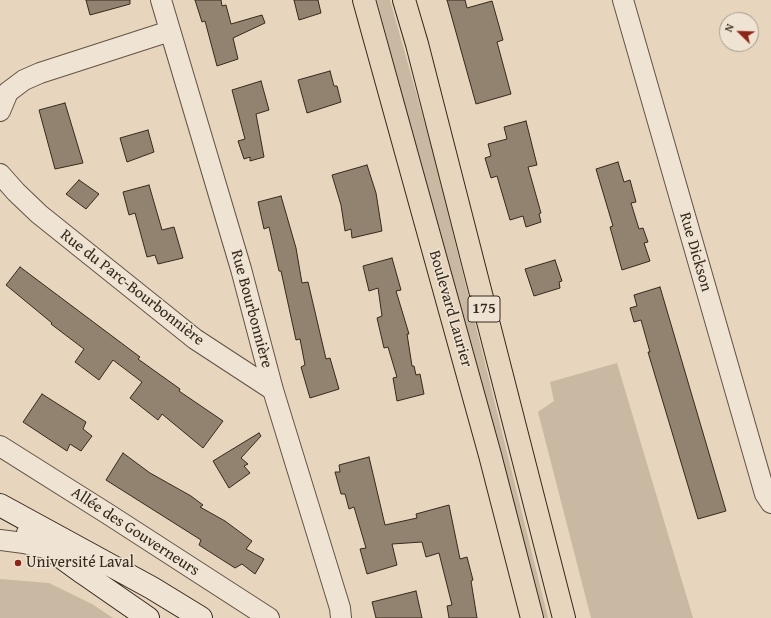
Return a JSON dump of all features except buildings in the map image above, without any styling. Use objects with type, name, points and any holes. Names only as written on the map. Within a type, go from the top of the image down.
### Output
[{"type":"main road","name":"Boulevard Laurier","points":[[364,0],[490,455],[532,618]]},
{"type":"main road","name":"Boulevard Laurier","points":[[404,0],[417,44],[564,618]]},
{"type":"main road","points":[[0,505],[152,588],[201,618]]},
{"type":"main road","points":[[0,511],[50,549],[148,618]]},
{"type":"street","name":"Rue Bourbonnière","points":[[161,0],[241,269],[273,390],[340,608],[340,618]]},
{"type":"street","name":"Rue Dickson","points":[[623,0],[765,494],[771,503]]},
{"type":"street","points":[[0,111],[8,92],[24,80],[40,73],[170,31]]},
{"type":"street","name":"Rue du Parc-Bourbonnière","points":[[0,174],[39,214],[195,339],[273,390]]},
{"type":"street","name":"Allée des Gouverneurs","points":[[0,446],[269,618]]},
{"type":"street","points":[[0,540],[24,543],[50,549]]},
{"type":"shaded area","points":[[377,0],[390,0],[432,149],[548,618],[544,618],[528,555],[487,421]]},
{"type":"shaded area","points":[[617,363],[693,618],[591,618],[538,412],[554,401],[550,382]]},
{"type":"shaded area","name":"Université Laval","points":[[0,579],[49,583],[92,604],[113,618],[0,618]]},
{"type":"place","name":"Université Laval","points":[[18,563]]}]
